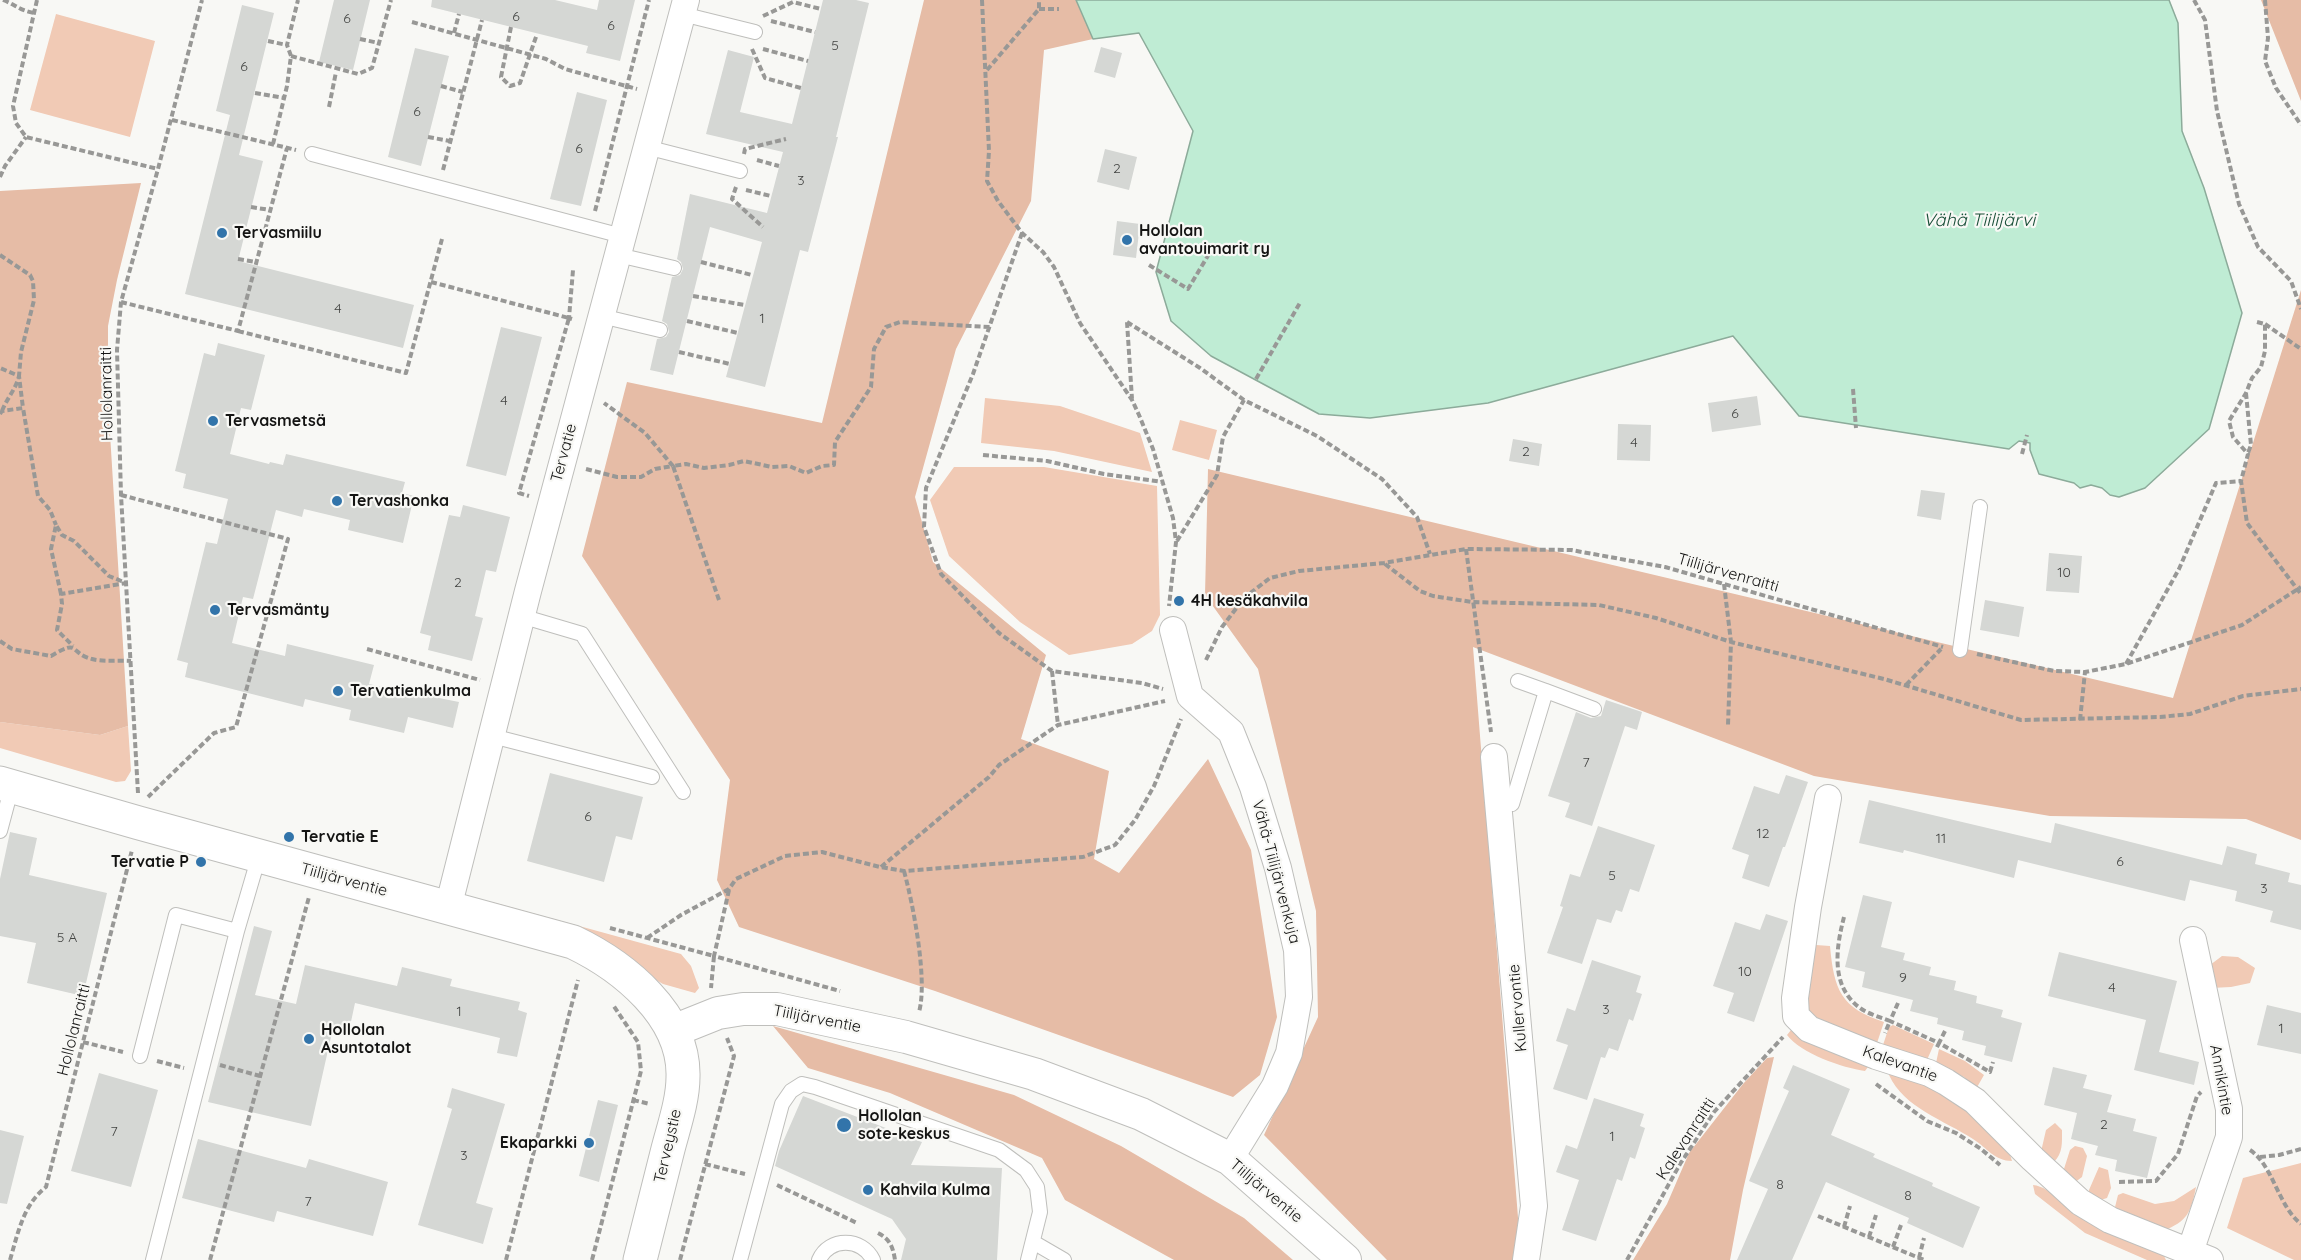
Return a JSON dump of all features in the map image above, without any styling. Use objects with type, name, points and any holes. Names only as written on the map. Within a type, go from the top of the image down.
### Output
[{"type":"main road","name":"Tiilijärventie","points":[[6,785],[141,806],[259,856],[573,942],[596,953],[640,985],[673,1030]]},
{"type":"main road","name":"Terveystie","points":[[640,1260],[673,1132],[683,1077],[681,1055],[673,1030]]},
{"type":"street","name":"Tervatie","points":[[448,908],[521,616],[582,387],[590,318],[620,246],[684,7]]},
{"type":"street","points":[[1173,630],[1190,696]]},
{"type":"street","name":"Vähä-Tiilijärvenkuja","points":[[1190,696],[1230,732],[1235,743],[1253,787],[1278,868],[1297,950],[1299,997],[1289,1053],[1275,1086],[1230,1159]]},
{"type":"street","name":"Kullervontie","points":[[1494,757],[1534,1206],[1526,1260]]},
{"type":"street","name":"Kalevantie","points":[[1828,798],[1808,907],[1795,998],[1796,1016],[1809,1029],[1876,1056],[1929,1073],[1975,1101],[2080,1202],[2110,1220],[2200,1256]]},
{"type":"street","name":"Annikintie","points":[[2193,940],[2229,1109],[2229,1137],[2200,1256]]},
{"type":"street","name":"Tiilijärventie","points":[[673,1030],[718,1013],[742,1009],[777,1009],[906,1037],[1034,1074],[1141,1114],[1230,1159],[1345,1260]]},
{"type":"lane","points":[[684,7],[755,32]]},
{"type":"lane","points":[[646,147],[740,171]]},
{"type":"lane","points":[[312,154],[591,228],[620,246],[674,268]]},
{"type":"lane","points":[[590,318],[660,330]]},
{"type":"lane","points":[[1960,650],[1980,507]]},
{"type":"lane","points":[[521,616],[582,634],[683,792]]},
{"type":"lane","points":[[1518,681],[1594,709]]},
{"type":"lane","points":[[1512,804],[1546,691]]},
{"type":"lane","points":[[492,736],[652,777]]},
{"type":"lane","points":[[0,831],[6,785]]},
{"type":"lane","points":[[153,1260],[237,931],[259,856]]},
{"type":"lane","points":[[140,1056],[177,915],[237,931]]},
{"type":"lane","points":[[740,1260],[782,1104],[791,1091],[802,1084],[999,1150],[1026,1170],[1037,1187],[1040,1212],[1028,1260]]},
{"type":"lane","points":[[819,1260],[828,1248],[846,1242],[865,1249],[873,1260]]},
{"type":"lane","points":[[1033,1242],[1064,1260]]},
{"type":"path","points":[[3,0],[17,9],[34,13]]},
{"type":"path","points":[[37,0],[13,106],[16,123],[26,138],[158,169]]},
{"type":"path","name":"Hollolanraitti","points":[[10,1260],[22,1218],[34,1196],[45,1187],[141,806],[121,495],[117,350],[121,302],[172,120],[202,0]]},
{"type":"path","points":[[273,144],[284,99],[291,56],[287,45],[298,0]]},
{"type":"path","points":[[291,56],[358,74],[372,68],[391,0]]},
{"type":"path","points":[[591,228],[649,0]]},
{"type":"path","points":[[982,0],[987,70],[989,151],[987,181],[998,201],[1022,233],[1043,252],[1054,267],[1080,323],[1132,400],[1153,449],[1173,518],[1176,542],[1167,620],[1173,630]]},
{"type":"path","points":[[987,70],[1039,9],[1039,0]]},
{"type":"path","points":[[2194,0],[2205,20],[2217,111],[2239,204],[2258,247],[2291,280],[2301,309]]},
{"type":"path","points":[[2265,0],[2268,38],[2265,62],[2276,88],[2301,125]]},
{"type":"path","points":[[815,32],[759,18],[793,2],[821,9]]},
{"type":"path","points":[[1039,9],[1059,9]]},
{"type":"path","points":[[454,33],[459,14]]},
{"type":"path","points":[[438,187],[482,20]]},
{"type":"path","points":[[412,22],[546,58],[566,69],[646,92]]},
{"type":"path","points":[[511,27],[501,77],[510,86],[520,83],[537,34]]},
{"type":"path","points":[[360,39],[379,43]]},
{"type":"path","points":[[268,40],[287,45]]},
{"type":"path","points":[[801,88],[765,78],[751,45],[808,61]]},
{"type":"path","points":[[329,107],[336,72]]},
{"type":"path","points":[[441,86],[463,92]]},
{"type":"path","points":[[255,93],[284,99]]},
{"type":"path","points":[[172,120],[312,154]]},
{"type":"path","points":[[428,137],[450,141]]},
{"type":"path","points":[[0,177],[5,166],[26,138]]},
{"type":"path","points":[[238,331],[287,148]]},
{"type":"path","points":[[743,157],[779,166]]},
{"type":"path","points":[[736,187],[771,196]]},
{"type":"path","points":[[251,207],[270,210]]},
{"type":"path","points":[[1022,233],[990,327],[926,488],[924,527],[941,574],[999,633],[1052,671],[1142,683],[1190,696]]},
{"type":"path","points":[[121,302],[406,373],[442,239]]},
{"type":"path","points":[[1149,264],[1188,289],[1212,249]]},
{"type":"path","points":[[0,255],[30,275],[33,281],[34,300],[21,352],[19,376],[38,496],[50,510],[62,535],[74,541],[109,576],[126,583]]},
{"type":"path","points":[[238,259],[256,262]]},
{"type":"path","points":[[701,262],[752,275]]},
{"type":"path","points":[[530,496],[519,493],[569,318],[573,270]]},
{"type":"path","points":[[431,282],[569,318],[590,318]]},
{"type":"path","points":[[693,296],[745,305]]},
{"type":"path","points":[[1256,380],[1301,301]]},
{"type":"path","points":[[687,321],[738,333]]},
{"type":"path","points":[[562,463],[617,477],[641,477],[655,468],[686,464],[704,468],[744,461],[771,466],[789,466],[806,473],[822,466],[834,465],[835,442],[868,395],[871,387],[874,349],[886,327],[900,322],[990,327]]},
{"type":"path","points":[[1132,400],[1127,322],[1200,368],[1244,400],[1317,436],[1382,479],[1417,517],[1430,554]]},
{"type":"path","points":[[2257,322],[2265,324],[2301,350]]},
{"type":"path","points":[[2248,454],[2233,437],[2229,421],[2252,378],[2261,367],[2265,351],[2265,324]]},
{"type":"path","points":[[679,352],[730,364]]},
{"type":"path","points":[[0,368],[19,376]]},
{"type":"path","points":[[1,412],[19,376]]},
{"type":"path","points":[[582,387],[645,433],[673,466],[719,600]]},
{"type":"path","points":[[1853,389],[1856,428]]},
{"type":"path","points":[[2246,393],[2251,445],[2241,481],[2247,523],[2300,590]]},
{"type":"path","points":[[1176,542],[1216,475],[1223,437],[1244,400]]},
{"type":"path","points":[[1,412],[23,408]]},
{"type":"path","points":[[2022,454],[2027,435]]},
{"type":"path","points":[[983,455],[1047,461],[1104,474],[1162,482]]},
{"type":"path","points":[[2126,664],[2179,569],[2216,483],[2241,481]]},
{"type":"path","points":[[121,495],[288,539],[236,727],[214,734],[141,806]]},
{"type":"path","points":[[56,525],[51,549],[62,604],[57,630],[73,646],[94,660],[130,661]]},
{"type":"path","points":[[1466,549],[1494,757]]},
{"type":"path","name":"Tiilijärvenraitti","points":[[647,938],[681,915],[729,889],[736,879],[785,856],[822,852],[904,871],[1083,856],[1115,845],[1135,820],[1154,786],[1190,696],[1222,627],[1244,598],[1270,578],[1299,571],[1384,563],[1466,549],[1571,550],[1665,567],[1943,647],[2054,671],[2085,672],[2126,664],[2242,625],[2300,590]]},
{"type":"path","points":[[1384,563],[1426,594],[1472,602],[1599,605],[1656,618],[1731,642],[1906,685],[2021,720],[2080,720],[2190,714],[2243,696],[2301,689]]},
{"type":"path","points":[[61,594],[126,583]]},
{"type":"path","points":[[1724,584],[1731,642],[1728,725]]},
{"type":"path","points":[[0,641],[12,649],[51,656],[66,647],[73,646]]},
{"type":"path","points":[[1906,685],[1943,647]]},
{"type":"path","points":[[367,649],[481,680]]},
{"type":"path","points":[[1052,671],[1058,725]]},
{"type":"path","points":[[2080,720],[2085,672]]},
{"type":"path","points":[[880,867],[989,777],[999,765],[1058,725],[1190,696]]},
{"type":"path","points":[[904,871],[910,893],[922,983],[919,1013]]},
{"type":"path","points":[[714,956],[729,889]]},
{"type":"path","points":[[210,1260],[310,894]]},
{"type":"path","points":[[1844,917],[1836,947],[1838,975],[1851,1000],[1861,1009],[1939,1042],[1990,1072],[1993,1062]]},
{"type":"path","points":[[568,975],[586,985]]},
{"type":"path","points":[[506,1260],[578,980]]},
{"type":"path","points":[[592,1260],[641,1071],[638,1042],[612,1002]]},
{"type":"path","points":[[1876,1056],[1898,1003]]},
{"type":"path","points":[[1929,1073],[1945,1031]]},
{"type":"path","name":"Kalevanraitti","points":[[1627,1260],[1680,1164],[1714,1112],[1780,1042],[1790,1046]]},
{"type":"path","points":[[204,1061],[260,1076]]},
{"type":"path","points":[[2119,1182],[2156,1181],[2178,1154],[2197,1096],[2221,1072]]},
{"type":"path","points":[[1873,1082],[1927,1121],[1956,1133],[1981,1149],[2008,1172]]},
{"type":"path","points":[[2229,1137],[2260,1157],[2274,1186],[2301,1224]]},
{"type":"path","points":[[2260,1157],[2301,1149]]},
{"type":"path","points":[[705,1164],[761,1177],[865,1227]]},
{"type":"path","points":[[1844,1227],[1850,1206]]},
{"type":"path","points":[[1869,1237],[1876,1215]]},
{"type":"path","points":[[1818,1216],[1924,1260]]},
{"type":"path","points":[[1893,1247],[1901,1225]]},
{"type":"path","points":[[875,1232],[886,1237],[893,1247],[895,1260]]},
{"type":"path","points":[[1918,1258],[1924,1238]]},
{"type":"shaded area","points":[[924,0],[1076,0],[1093,39],[1044,50],[1031,201],[956,349],[915,497],[933,562],[1046,655],[1021,739],[1109,771],[1094,859],[1119,873],[1208,759],[1251,850],[1277,1017],[1260,1075],[1233,1097],[935,991],[739,927],[717,880],[730,780],[582,556],[627,382],[822,423]]},
{"type":"shaded area","points":[[2261,0],[2301,0],[2301,101]]},
{"type":"shaded area","points":[[56,14],[155,41],[130,137],[30,110]]},
{"type":"shaded area","points":[[141,183],[108,326],[108,401],[128,726],[100,735],[0,722],[0,191]]},
{"type":"shaded area","points":[[2301,290],[2301,840],[2246,819],[2050,816],[1814,776],[1473,647],[1520,1243],[1514,1260],[1387,1260],[1264,1135],[1318,1017],[1316,911],[1258,669],[1205,595],[1208,469],[2173,698]]},
{"type":"shaded area","points":[[985,398],[1060,406],[1140,433],[1152,472],[1054,451],[981,443]]},
{"type":"shaded area","points":[[1180,420],[1217,430],[1209,460],[1172,450]]},
{"type":"shaded area","points":[[954,467],[1044,467],[1157,486],[1160,615],[1152,631],[1132,644],[1069,655],[1020,622],[949,556],[930,500]]},
{"type":"shaded area","points":[[0,722],[100,735],[128,726],[131,771],[125,781],[116,782],[0,748]]},
{"type":"shaded area","points":[[492,902],[681,954],[691,966],[699,988],[695,993],[663,984],[490,907]]},
{"type":"shaded area","points":[[1816,945],[1830,946],[1838,986],[1849,1003],[1869,1017],[1884,1022],[1876,1046],[1835,1032],[1816,1020],[1810,1013],[1805,998]]},
{"type":"shaded area","points":[[2222,956],[2238,957],[2255,968],[2250,983],[2211,988],[2210,965]]},
{"type":"shaded area","points":[[1893,1025],[1934,1044],[1927,1060],[1883,1045],[1889,1027]]},
{"type":"shaded area","points":[[773,1026],[1014,1095],[1121,1146],[1244,1218],[1293,1260],[1174,1260],[1065,1200],[1042,1158],[890,1093],[808,1068]]},
{"type":"shaded area","points":[[1791,1030],[1799,1032],[1824,1049],[1865,1060],[1868,1067],[1865,1071],[1856,1069],[1812,1054],[1793,1042],[1787,1035]]},
{"type":"shaded area","points":[[1939,1049],[1965,1061],[1984,1075],[1976,1089],[1964,1077],[1936,1063]]},
{"type":"shaded area","points":[[1774,1057],[1743,1190],[1730,1260],[1633,1260],[1667,1204],[1689,1153],[1743,1084],[1767,1058]]},
{"type":"shaded area","points":[[1895,1070],[1921,1078],[1981,1122],[2008,1148],[2012,1161],[2001,1159],[1973,1139],[1915,1105],[1904,1096],[1889,1075]]},
{"type":"shaded area","points":[[2055,1123],[2062,1130],[2062,1139],[2060,1151],[2054,1162],[2040,1156],[2046,1130]]},
{"type":"shaded area","points":[[2075,1146],[2083,1148],[2087,1156],[2082,1177],[2074,1183],[2063,1172],[2070,1150]]},
{"type":"shaded area","points":[[2301,1163],[2301,1260],[2294,1260],[2227,1228],[2243,1178]]},
{"type":"shaded area","points":[[2099,1167],[2108,1170],[2111,1188],[2107,1198],[2094,1202],[2088,1198],[2089,1190]]},
{"type":"shaded area","points":[[2033,1185],[2053,1194],[2083,1219],[2122,1238],[2162,1252],[2166,1260],[2147,1260],[2085,1233],[2035,1194]]},
{"type":"shaded area","points":[[2196,1187],[2187,1215],[2163,1231],[2123,1218],[2115,1207],[2118,1195],[2123,1193],[2155,1204],[2174,1201]]},
{"type":"water","name":"Vähä Tiilijärvi","points":[[1076,0],[2169,0],[2178,23],[2182,131],[2204,188],[2242,313],[2209,429],[2145,488],[2119,497],[2110,495],[2102,488],[2091,485],[2080,488],[2074,483],[2039,474],[2030,450],[2030,443],[2019,441],[2009,449],[1799,416],[1733,336],[1488,403],[1370,418],[1319,414],[1211,356],[1171,321],[1156,272],[1193,131],[1139,33],[1093,39]]},
{"type":"building","points":[[334,0],[370,0],[353,70],[319,62]]},
{"type":"building","points":[[432,0],[555,0],[597,10],[599,0],[635,0],[620,61],[586,53],[588,46],[431,7]]},
{"type":"building","points":[[823,0],[856,0],[869,3],[808,252],[800,250],[765,387],[726,377],[762,242],[710,227],[673,375],[650,370],[657,339],[666,337],[669,332],[667,324],[662,321],[672,277],[680,275],[683,269],[681,262],[677,259],[690,194],[767,213],[783,152],[706,134],[728,50],[754,57],[740,112],[792,124]]},
{"type":"building","points":[[242,5],[274,13],[239,155],[263,161],[238,261],[414,305],[403,348],[185,294],[230,115],[216,111]]},
{"type":"building","points":[[1101,47],[1122,53],[1115,78],[1094,72]]},
{"type":"building","points":[[415,48],[449,56],[421,166],[388,157]]},
{"type":"building","points":[[577,92],[607,100],[581,206],[550,199]]},
{"type":"building","points":[[1105,149],[1137,157],[1129,190],[1097,182]]},
{"type":"building","name":"Hollolan avantouimarit ry","points":[[1117,221],[1140,224],[1136,258],[1113,255]]},
{"type":"building","points":[[501,327],[542,337],[506,476],[466,466]]},
{"type":"building","points":[[218,343],[265,355],[251,410],[241,408],[230,454],[269,464],[270,462],[283,465],[286,454],[405,482],[402,493],[414,496],[403,543],[348,530],[350,520],[304,509],[302,517],[276,510],[253,599],[243,597],[232,643],[285,656],[287,644],[374,665],[369,684],[459,702],[453,728],[408,717],[404,733],[349,720],[351,710],[305,699],[303,707],[185,677],[188,663],[177,660],[206,542],[217,544],[228,499],[183,488],[186,474],[175,471],[204,353],[215,356]]},
{"type":"building","points":[[1757,396],[1761,425],[1712,432],[1708,403]]},
{"type":"building","points":[[1618,424],[1651,425],[1650,461],[1617,460]]},
{"type":"building","points":[[1513,439],[1542,444],[1539,466],[1509,461]]},
{"type":"building","points":[[1921,490],[1945,493],[1941,520],[1917,516]]},
{"type":"building","name":"Tervatienkulma","points":[[463,505],[510,517],[496,572],[486,570],[475,616],[483,618],[472,661],[428,650],[431,636],[420,633],[449,515],[460,517]]},
{"type":"building","points":[[2049,553],[2082,556],[2079,593],[2046,591]]},
{"type":"building","points":[[1985,600],[2024,607],[2019,637],[1980,630]]},
{"type":"building","points":[[1606,700],[1642,712],[1637,730],[1625,726],[1592,826],[1565,817],[1570,803],[1548,796],[1576,712],[1591,718],[1601,716]]},
{"type":"building","points":[[550,773],[643,797],[632,840],[616,836],[604,882],[527,861]]},
{"type":"building","points":[[1786,775],[1808,782],[1769,887],[1742,878],[1749,855],[1732,849],[1754,786],[1779,794]]},
{"type":"building","points":[[1869,800],[2051,843],[2055,823],[2222,865],[2227,846],[2257,854],[2255,864],[2290,873],[2288,882],[2301,885],[2301,930],[2270,922],[2273,911],[2235,901],[2237,891],[2190,880],[2185,901],[2018,860],[2014,878],[1904,850],[1903,853],[1859,843]]},
{"type":"building","points":[[1598,826],[1655,845],[1639,892],[1630,889],[1622,912],[1616,910],[1611,923],[1597,919],[1582,964],[1547,953],[1563,907],[1560,906],[1570,874],[1580,877]]},
{"type":"building","points":[[10,832],[37,838],[29,875],[107,893],[83,996],[27,983],[36,943],[0,936],[0,879]]},
{"type":"building","points":[[1863,895],[1892,902],[1881,947],[1905,953],[1903,960],[1931,967],[1929,975],[1956,981],[1954,990],[1977,996],[1976,1003],[2003,1010],[2001,1017],[2022,1023],[2012,1062],[1984,1055],[1986,1046],[1962,1040],[1964,1031],[1937,1024],[1938,1018],[1910,1011],[1913,1000],[1862,987],[1865,972],[1845,967]]},
{"type":"building","points":[[1766,914],[1788,921],[1754,1022],[1727,1013],[1734,993],[1713,986],[1735,922],[1760,930]]},
{"type":"building","points":[[254,926],[272,931],[255,995],[296,1004],[305,965],[397,986],[402,967],[452,979],[450,986],[520,1002],[518,1010],[527,1013],[517,1057],[497,1053],[500,1038],[355,1003],[349,1031],[333,1028],[311,1126],[208,1102]]},
{"type":"building","points":[[2059,952],[2177,981],[2159,1052],[2199,1062],[2194,1085],[2134,1070],[2146,1020],[2048,996]]},
{"type":"building","points":[[1592,960],[1641,976],[1636,992],[1642,994],[1633,1021],[1629,1019],[1618,1051],[1609,1048],[1605,1058],[1601,1057],[1587,1100],[1553,1089],[1568,1045],[1556,1041],[1567,1008],[1575,1011]]},
{"type":"building","points":[[2267,1005],[2301,1013],[2301,1054],[2257,1045]]},
{"type":"building","points":[[1793,1065],[1850,1089],[1831,1135],[1875,1154],[1873,1157],[1933,1183],[1932,1186],[1980,1207],[1963,1248],[1907,1223],[1909,1218],[1826,1182],[1792,1260],[1737,1260],[1768,1189],[1749,1181],[1789,1091],[1783,1088]]},
{"type":"building","points":[[2053,1067],[2087,1075],[2083,1088],[2112,1095],[2107,1112],[2136,1119],[2133,1131],[2157,1137],[2147,1178],[2115,1171],[2117,1160],[2095,1155],[2098,1146],[2071,1139],[2077,1113],[2044,1105]]},
{"type":"building","points":[[99,1073],[158,1090],[131,1187],[71,1171]]},
{"type":"building","points":[[452,1088],[505,1104],[476,1203],[493,1208],[483,1244],[418,1225],[452,1109],[447,1107]]},
{"type":"building","name":"Hollolan sote-keskus","points":[[803,1096],[922,1142],[911,1165],[1002,1168],[997,1260],[901,1260],[906,1239],[892,1219],[775,1166],[779,1151]]},
{"type":"building","points":[[1594,1098],[1644,1114],[1640,1126],[1645,1128],[1635,1159],[1630,1157],[1622,1181],[1617,1179],[1596,1241],[1562,1230],[1579,1180],[1556,1172],[1566,1145],[1577,1149]]},
{"type":"building","points":[[598,1100],[618,1105],[599,1182],[579,1176]]},
{"type":"building","points":[[0,1130],[24,1136],[7,1204],[0,1203]]},
{"type":"building","points":[[198,1139],[306,1168],[309,1159],[388,1182],[373,1236],[277,1211],[274,1222],[182,1198]]},
{"type":"place","name":"Tervasmiilu","points":[[222,233]]},
{"type":"place","name":"Hollolan avantouimarit ry","points":[[1127,240]]},
{"type":"place","name":"Tervasmetsä","points":[[213,421]]},
{"type":"place","name":"Tervashonka","points":[[337,501]]},
{"type":"place","name":"4H kesäkahvila","points":[[1179,601]]},
{"type":"place","name":"Tervasmänty","points":[[215,610]]},
{"type":"place","name":"Tervatienkulma","points":[[338,691]]},
{"type":"place","name":"Tervatie E","points":[[289,837]]},
{"type":"place","name":"Tervatie P","points":[[201,862]]},
{"type":"place","name":"Hollolan Asuntotalot","points":[[309,1039]]},
{"type":"place","name":"Hollolan sote-keskus","points":[[844,1125]]},
{"type":"place","name":"Ekaparkki","points":[[589,1143]]},
{"type":"place","name":"Kahvila Kulma","points":[[868,1190]]}]
